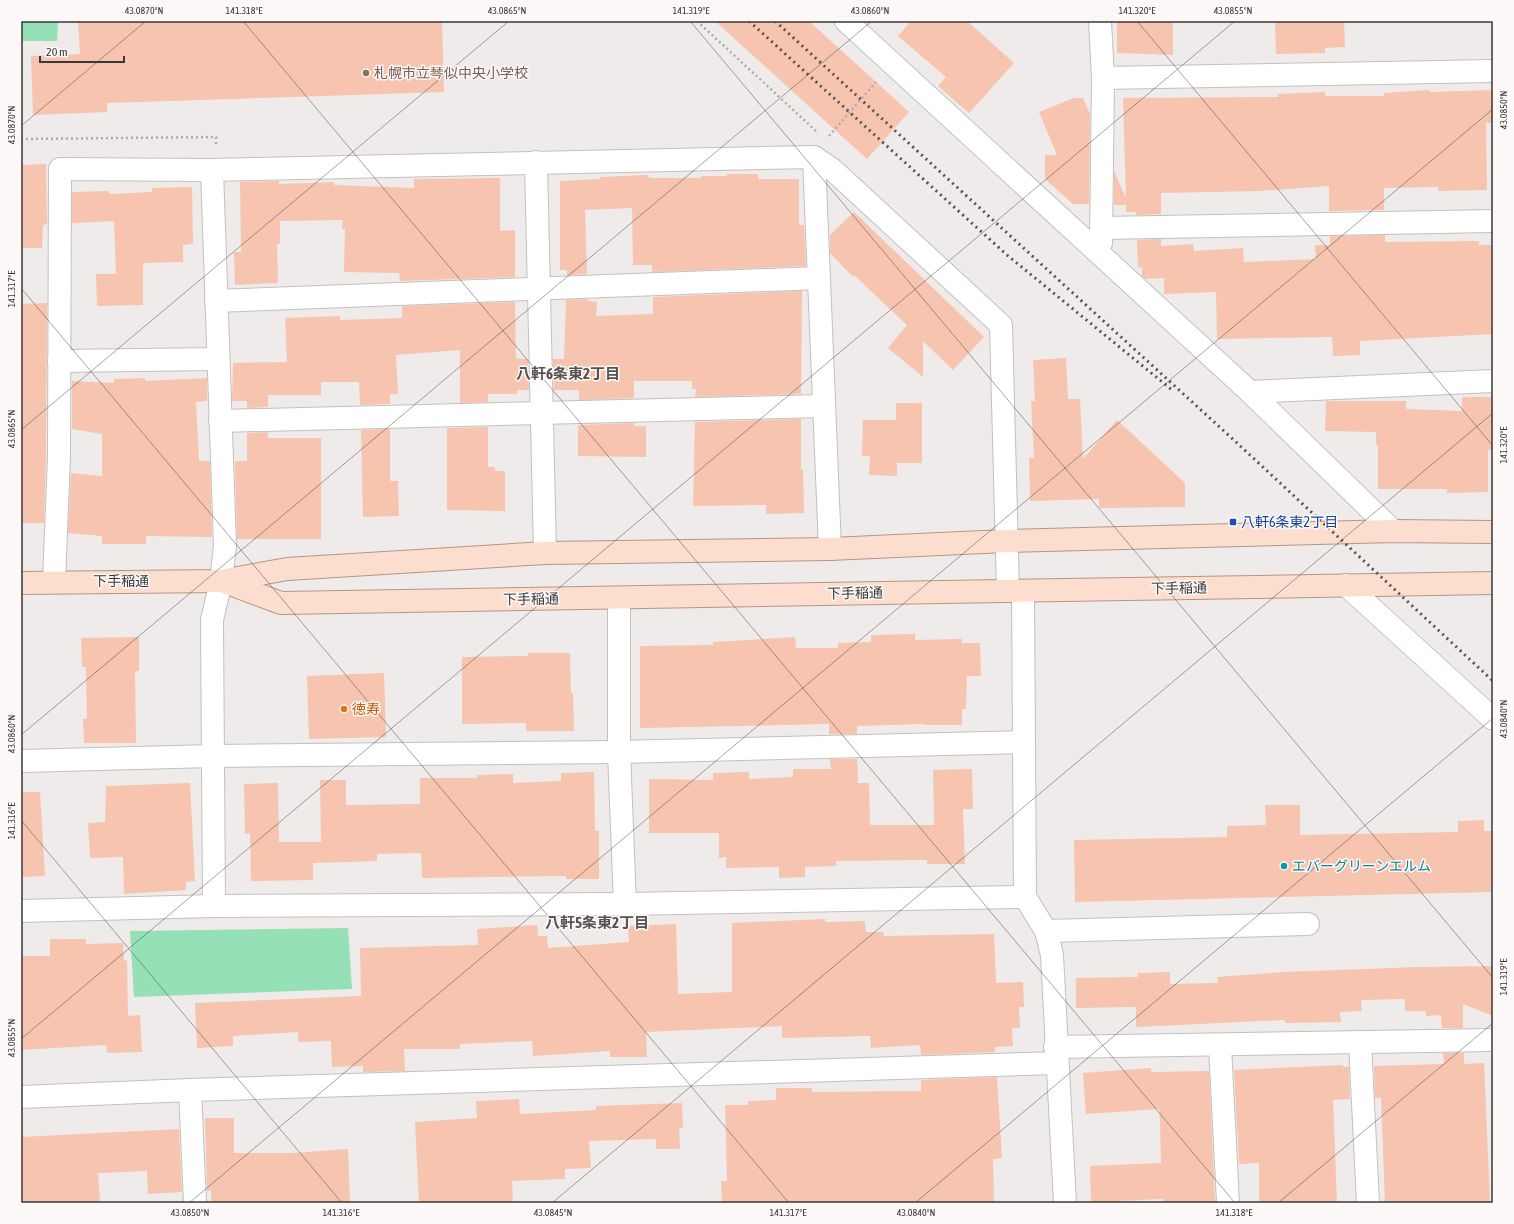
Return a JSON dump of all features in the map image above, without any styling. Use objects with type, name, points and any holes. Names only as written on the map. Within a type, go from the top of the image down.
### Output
[{"type":"main road","name":"下手稲通","points":[[21,583],[221,581],[287,569],[545,553],[830,549],[1006,541],[1393,531],[1493,532]]},
{"type":"main road","name":"下手稲通","points":[[221,581],[281,603],[1493,583]]},
{"type":"street","points":[[1100,21],[1103,78],[1101,256]]},
{"type":"street","points":[[857,24],[1101,256],[1250,392],[1393,531]]},
{"type":"street","points":[[1103,78],[1493,71]]},
{"type":"street","points":[[54,582],[59,456],[60,169],[214,159],[536,162],[820,148]]},
{"type":"street","points":[[820,148],[819,278],[830,549]]},
{"type":"street","points":[[820,148],[833,170],[1001,325],[1006,541],[1016,591],[1024,742],[1025,896],[1046,931],[1052,955],[1056,1055],[1065,1203]]},
{"type":"street","points":[[214,159],[216,301],[225,546],[221,581],[212,620],[214,906]]},
{"type":"street","points":[[536,162],[543,413],[545,553]]},
{"type":"street","points":[[1102,228],[1493,221]]},
{"type":"street","points":[[216,301],[819,278]]},
{"type":"street","points":[[59,361],[218,359]]},
{"type":"street","points":[[1250,392],[1493,381]]},
{"type":"street","points":[[220,421],[824,406]]},
{"type":"street","points":[[1346,585],[1493,719]]},
{"type":"street","points":[[619,598],[619,752],[625,904]]},
{"type":"street","points":[[21,761],[214,756],[619,752],[1024,742]]},
{"type":"street","points":[[21,911],[214,906],[625,904],[1025,896]]},
{"type":"street","points":[[1046,931],[1308,924]]},
{"type":"street","points":[[21,1097],[1056,1055],[1220,1046],[1493,1040]]},
{"type":"street","points":[[1360,1043],[1368,1203]]},
{"type":"street","points":[[1220,1046],[1228,1203]]},
{"type":"street","points":[[190,1090],[194,1203]]},
{"type":"path","points":[[697,21],[820,134]]},
{"type":"path","points":[[820,148],[881,77]]},
{"type":"path","points":[[21,139],[216,137],[214,159]]},
{"type":"green space","points":[[21,21],[58,21],[57,41],[21,41]]},
{"type":"green space","points":[[348,928],[352,989],[134,997],[130,931]]},
{"type":"building","points":[[78,21],[442,21],[444,92],[107,103],[107,112],[33,115],[31,56],[80,54]]},
{"type":"building","points":[[715,21],[809,21],[909,112],[867,159]]},
{"type":"building","points":[[911,21],[967,21],[1014,63],[969,113],[938,86],[946,77],[898,36]]},
{"type":"building","points":[[1117,21],[1173,21],[1173,55],[1117,53]]},
{"type":"building","points":[[1275,21],[1344,21],[1345,47],[1325,48],[1325,53],[1276,54]]},
{"type":"building","points":[[1429,90],[1430,92],[1493,90],[1493,123],[1486,123],[1487,190],[1438,191],[1438,187],[1384,188],[1384,210],[1329,211],[1329,186],[1259,191],[1161,193],[1161,214],[1136,215],[1136,212],[1126,212],[1126,205],[1114,205],[1114,171],[1126,198],[1123,98],[1278,97],[1278,94],[1325,92],[1325,96],[1384,96],[1384,93]]},
{"type":"building","points":[[1074,98],[1083,98],[1090,114],[1089,204],[1073,204],[1045,179],[1045,155],[1057,155],[1039,112]]},
{"type":"building","points":[[46,164],[47,224],[43,225],[42,248],[21,248],[21,165]]},
{"type":"building","points":[[727,174],[758,174],[758,179],[799,179],[799,225],[804,225],[806,266],[652,272],[652,265],[633,265],[632,208],[585,210],[587,274],[567,275],[567,270],[560,270],[560,181],[600,179],[600,177],[648,175],[649,178],[701,178],[701,176],[727,176]]},
{"type":"building","points":[[500,178],[500,231],[515,230],[515,277],[400,281],[399,273],[344,272],[345,229],[342,229],[343,220],[280,221],[280,244],[277,244],[278,283],[235,285],[234,252],[241,252],[240,182],[279,181],[279,184],[334,182],[334,185],[414,188],[414,179]]},
{"type":"building","points":[[192,187],[193,244],[183,245],[183,262],[143,263],[143,305],[97,306],[96,274],[116,274],[114,221],[72,223],[72,192],[109,191],[109,194],[152,192],[152,188]]},
{"type":"building","points":[[854,212],[984,337],[953,370],[923,341],[923,377],[888,348],[907,325],[854,275],[853,277],[830,253],[830,235]]},
{"type":"building","points":[[1385,235],[1385,242],[1479,241],[1479,245],[1493,245],[1493,334],[1360,341],[1360,355],[1333,356],[1332,337],[1217,339],[1216,292],[1164,294],[1164,278],[1145,279],[1142,276],[1142,267],[1138,268],[1137,240],[1161,239],[1161,246],[1193,244],[1194,251],[1243,248],[1244,262],[1316,259],[1315,245],[1330,245],[1330,236]]},
{"type":"building","points":[[802,291],[801,394],[695,397],[696,389],[692,389],[692,381],[634,381],[634,398],[579,400],[579,390],[554,390],[553,359],[564,359],[566,300],[587,299],[588,301],[597,302],[596,316],[653,314],[653,297]]},
{"type":"building","points":[[515,302],[516,357],[517,359],[528,359],[529,390],[517,390],[517,394],[488,394],[488,402],[460,403],[460,350],[396,355],[398,394],[390,394],[390,404],[360,405],[359,382],[321,382],[321,395],[268,395],[268,407],[247,408],[247,401],[232,401],[233,363],[287,362],[285,318],[340,316],[340,320],[402,318],[402,306]]},
{"type":"building","points":[[47,303],[44,523],[21,523],[21,304]]},
{"type":"building","points":[[1066,358],[1068,399],[1080,399],[1083,459],[1117,420],[1185,483],[1185,507],[1099,508],[1099,499],[1030,501],[1029,458],[1034,458],[1031,401],[1035,401],[1033,360]]},
{"type":"building","points":[[145,378],[145,381],[207,378],[207,401],[196,402],[199,461],[210,461],[212,537],[146,536],[146,544],[102,544],[102,536],[68,533],[71,473],[102,476],[102,434],[72,429],[72,381],[114,383],[114,379]]},
{"type":"building","points":[[1462,397],[1493,397],[1493,450],[1488,450],[1488,492],[1447,493],[1447,489],[1378,489],[1378,445],[1376,445],[1376,432],[1325,431],[1326,401],[1406,401],[1406,409],[1462,411]]},
{"type":"building","points":[[896,403],[922,403],[922,463],[897,463],[897,476],[869,475],[870,456],[862,456],[863,420],[896,420]]},
{"type":"building","points":[[801,419],[801,470],[803,470],[804,513],[766,514],[766,505],[693,506],[695,422]]},
{"type":"building","points":[[634,423],[634,426],[646,426],[646,457],[578,456],[578,425]]},
{"type":"building","points":[[488,427],[488,467],[495,467],[495,471],[505,471],[505,511],[447,510],[447,428]]},
{"type":"building","points":[[390,429],[390,481],[398,481],[399,516],[363,517],[361,430]]},
{"type":"building","points":[[268,432],[268,438],[321,438],[321,539],[237,539],[235,461],[247,461],[247,433]]},
{"type":"building","points":[[915,634],[915,640],[962,639],[962,643],[980,643],[981,676],[967,676],[966,709],[962,709],[962,725],[924,724],[857,726],[857,734],[829,734],[829,724],[640,728],[640,646],[713,645],[713,642],[795,637],[796,648],[838,648],[838,643],[871,642],[871,635]]},
{"type":"building","points":[[139,637],[139,671],[135,671],[136,743],[84,743],[83,719],[87,719],[86,667],[82,667],[81,638]]},
{"type":"building","points":[[528,653],[570,653],[574,731],[526,731],[526,723],[462,724],[462,657],[528,656]]},
{"type":"building","points":[[384,673],[386,737],[309,739],[307,676]]},
{"type":"building","points":[[830,759],[857,759],[858,783],[869,783],[870,825],[934,825],[933,770],[972,769],[973,809],[963,809],[965,864],[927,864],[927,860],[836,861],[836,866],[805,867],[805,877],[779,878],[779,867],[726,868],[726,857],[719,858],[719,833],[649,833],[649,779],[713,780],[713,773],[749,772],[749,779],[793,777],[793,769],[831,769]]},
{"type":"building","points":[[594,772],[595,831],[599,831],[599,879],[566,879],[566,876],[422,878],[421,853],[377,854],[377,861],[313,863],[313,880],[251,881],[250,833],[245,834],[244,784],[278,783],[279,842],[321,842],[320,780],[346,780],[346,805],[420,804],[420,778],[477,778],[477,775],[513,774],[513,783],[561,781],[561,773]]},
{"type":"building","points":[[190,783],[195,881],[186,882],[186,890],[124,894],[123,857],[90,858],[88,823],[105,822],[106,786]]},
{"type":"building","points":[[21,792],[40,792],[45,876],[21,877]]},
{"type":"building","name":"エバーグリーンエルム","points":[[1265,805],[1300,805],[1300,835],[1458,832],[1458,821],[1484,820],[1484,831],[1493,831],[1493,892],[1075,902],[1074,840],[1227,837],[1227,826],[1266,825]]},
{"type":"building","points":[[825,919],[825,922],[865,921],[866,932],[883,932],[884,936],[994,934],[996,983],[1023,982],[1024,1007],[1019,1007],[1020,1028],[1012,1028],[1013,1046],[995,1047],[995,1052],[921,1055],[920,1045],[871,1048],[870,1036],[782,1038],[782,1026],[646,1032],[647,1057],[610,1057],[610,1051],[533,1056],[532,1041],[460,1044],[460,1049],[404,1049],[405,1071],[363,1072],[363,1066],[332,1067],[331,1041],[298,1042],[298,1032],[233,1036],[233,1046],[197,1048],[195,1003],[361,996],[360,948],[478,945],[477,929],[537,925],[538,936],[547,936],[548,948],[629,942],[628,926],[676,924],[678,994],[732,992],[732,923]]},
{"type":"building","points":[[50,939],[86,939],[86,944],[123,943],[124,961],[127,960],[128,1016],[140,1015],[142,1052],[107,1053],[106,1045],[21,1050],[21,956],[50,956]]},
{"type":"building","points":[[1493,966],[1493,1016],[1463,1004],[1463,1028],[1442,1028],[1441,1015],[1426,1016],[1426,1011],[1405,1011],[1405,999],[1361,1000],[1362,1011],[1340,1012],[1341,1022],[1285,1023],[1285,1020],[1136,1027],[1136,1007],[1076,1008],[1076,978],[1138,977],[1138,973],[1170,972],[1170,984],[1218,983],[1217,977],[1284,972]]},
{"type":"building","points":[[1443,1053],[1464,1053],[1464,1064],[1484,1063],[1490,1203],[1385,1203],[1381,1098],[1375,1098],[1374,1066],[1444,1064]]},
{"type":"building","points":[[1343,1065],[1343,1067],[1349,1067],[1350,1099],[1333,1100],[1337,1203],[1259,1203],[1259,1163],[1239,1164],[1234,1070]]},
{"type":"building","points":[[1151,1068],[1151,1071],[1154,1072],[1209,1071],[1215,1203],[1163,1203],[1163,1199],[1091,1202],[1090,1166],[1161,1163],[1160,1120],[1159,1109],[1086,1114],[1083,1073]]},
{"type":"building","points":[[997,1077],[1002,1158],[993,1159],[994,1203],[722,1203],[721,1181],[727,1181],[725,1105],[748,1105],[748,1101],[776,1100],[776,1088],[812,1088],[812,1092],[921,1091],[921,1080]]},
{"type":"building","points":[[519,1099],[520,1114],[596,1110],[596,1106],[682,1103],[683,1128],[679,1128],[680,1149],[656,1149],[656,1139],[589,1141],[591,1168],[565,1169],[565,1179],[512,1181],[513,1203],[419,1203],[415,1122],[477,1118],[476,1101]]},
{"type":"building","points":[[205,1118],[234,1118],[234,1153],[293,1153],[348,1149],[350,1203],[211,1203],[211,1190],[207,1191]]},
{"type":"building","points":[[179,1129],[182,1192],[148,1194],[147,1171],[98,1173],[100,1203],[21,1203],[21,1137]]},
{"type":"railway","points":[[749,21],[1007,255],[1172,390]]},
{"type":"railway","points":[[775,21],[1236,442],[1493,681]]},
{"type":"place","name":"札幌市立琴似中央小学校","points":[[366,73]]},
{"type":"place","name":"八軒6条東2丁目","points":[[1233,522]]},
{"type":"place","name":"徳寿","points":[[344,709]]},
{"type":"place","name":"エバーグリーンエルム","points":[[1284,866]]},
{"type":"district","name":"八軒6条東2丁目","points":[[568,373]]},
{"type":"district","name":"八軒5条東2丁目","points":[[597,922]]}]
